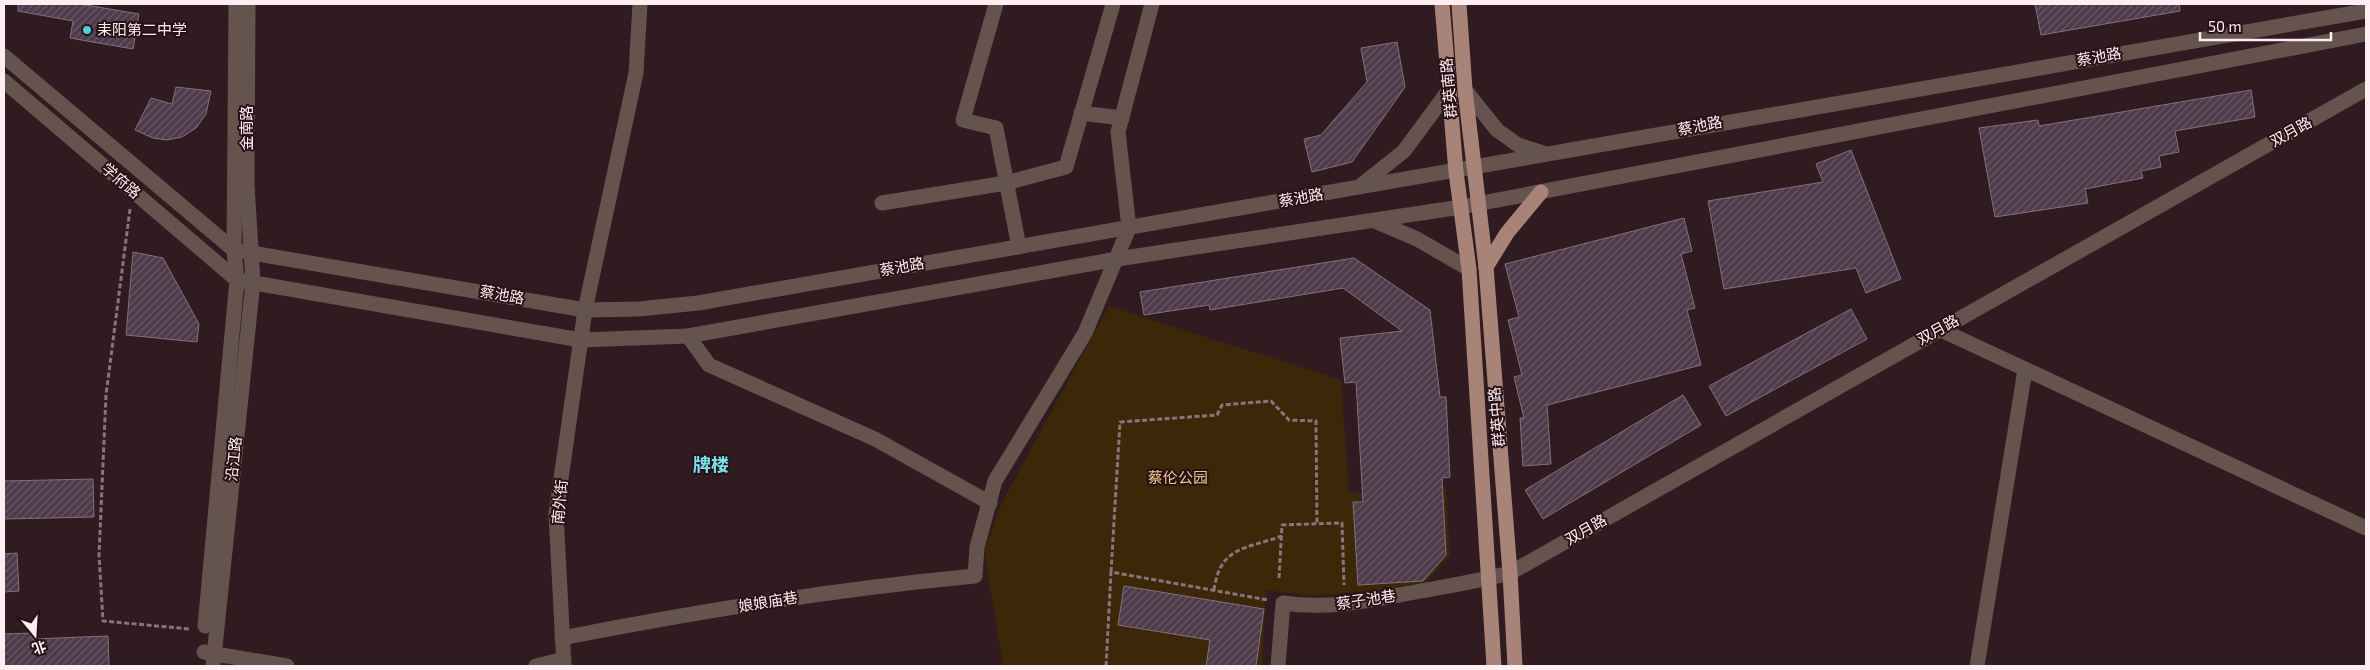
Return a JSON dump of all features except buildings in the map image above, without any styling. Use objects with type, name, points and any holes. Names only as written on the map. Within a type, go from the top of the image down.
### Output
[{"type":"main road","name":"群英南路","points":[[1442,4],[1456,172]]},
{"type":"main road","name":"群英南路","points":[[1459,4],[1473,169]]},
{"type":"main road","name":"群英中路","points":[[1473,169],[1486,267],[1510,573],[1515,666]]},
{"type":"main road","name":"群英中路","points":[[1456,172],[1469,269],[1494,666]]},
{"type":"main road","points":[[1486,267],[1507,233],[1541,192]]},
{"type":"street","name":"金南路","points":[[236,4],[234,250],[238,280]]},
{"type":"street","name":"金南路","points":[[248,4],[247,184],[250,252]]},
{"type":"street","name":"南外街","points":[[564,663],[556,514],[585,310],[636,73],[640,4]]},
{"type":"street","points":[[996,4],[964,120],[996,128],[1019,247]]},
{"type":"street","points":[[882,203],[1006,183],[1066,167],[1113,4]]},
{"type":"street","points":[[688,336],[709,365],[875,439],[990,503],[996,481],[1085,333],[1129,228],[1118,132],[1152,4]]},
{"type":"street","name":"蔡池路","points":[[234,250],[585,310],[639,309],[698,303],[1473,169],[1725,121],[2366,11]]},
{"type":"street","name":"蔡池路","points":[[238,280],[581,340],[688,336],[1117,258],[1461,207],[2366,34]]},
{"type":"street","name":"学府路","points":[[4,56],[234,250]]},
{"type":"street","name":"学府路","points":[[4,82],[238,280]]},
{"type":"street","name":"双月路","points":[[1510,573],[2366,89]]},
{"type":"street","points":[[1356,189],[1404,152],[1448,90]]},
{"type":"street","points":[[1465,90],[1497,130],[1518,145],[1548,155]]},
{"type":"street","points":[[1081,113],[1122,118]]},
{"type":"street","points":[[1371,220],[1404,233],[1469,269]]},
{"type":"street","name":"沿江路","points":[[208,660],[253,282],[250,252]]},
{"type":"street","name":"沿江路","points":[[208,660],[205,631],[238,280]]},
{"type":"street","points":[[1939,329],[2366,528]]},
{"type":"street","points":[[1977,666],[2025,370]]},
{"type":"street","name":"娘娘庙巷","points":[[562,638],[782,599],[886,584],[976,576],[977,547],[990,503]]},
{"type":"street","name":"蔡子池巷","points":[[1283,603],[1299,606],[1332,605],[1488,579],[1510,573]]},
{"type":"street","points":[[1278,666],[1283,603]]},
{"type":"street","points":[[208,660],[287,666]]},
{"type":"street","points":[[536,666],[564,663]]},
{"type":"path","points":[[132,191],[106,395],[99,555],[103,621],[205,631]]},
{"type":"path","points":[[1106,666],[1120,422],[1217,415],[1222,405],[1271,401],[1289,420],[1316,421],[1317,525]]},
{"type":"path","points":[[1279,578],[1282,525],[1342,524],[1344,585]]},
{"type":"path","points":[[1214,590],[1216,575],[1231,553],[1282,536]]},
{"type":"path","points":[[1111,572],[1283,603]]},
{"type":"green space","name":"蔡伦公园","points":[[1109,306],[1341,380],[1349,493],[1446,487],[1450,555],[1423,586],[1314,596],[1266,590],[1262,666],[1003,666],[984,551],[1001,504]]},
{"type":"place","name":"耒阳第二中学","points":[[87,30]]},
{"type":"district","name":"牌楼","points":[[711,465]]}]
